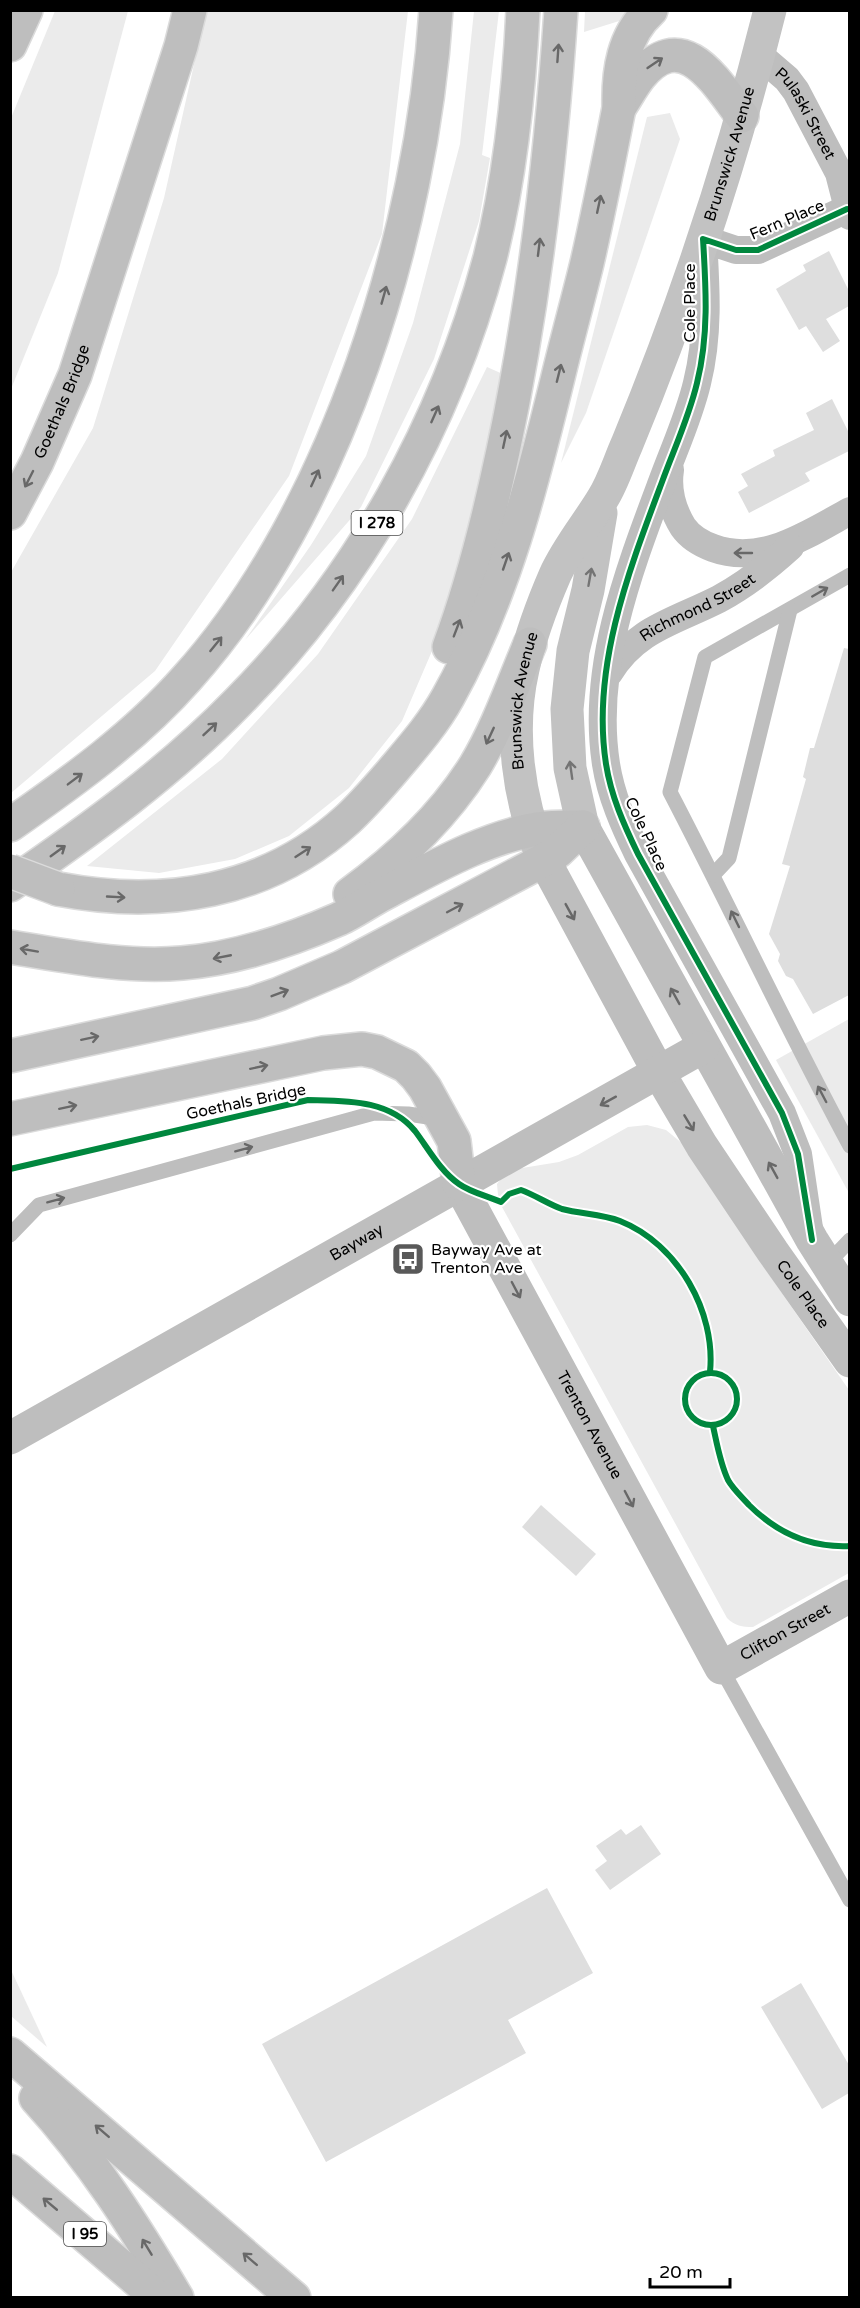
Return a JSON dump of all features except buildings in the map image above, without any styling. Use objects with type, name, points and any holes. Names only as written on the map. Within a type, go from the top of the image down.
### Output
[{"type":"main road","points":[[10,45],[26,10]]},
{"type":"main road","points":[[103,288],[166,10]]},
{"type":"main road","points":[[103,288],[181,46],[190,10]]},
{"type":"main road","points":[[10,825],[75,780],[111,751],[186,680],[246,605],[296,519],[344,411],[367,348],[394,258],[422,132],[436,10]]},
{"type":"main road","name":"I 278","points":[[10,885],[142,790],[237,704],[269,670],[326,600],[349,568],[394,494],[435,416],[466,334],[490,256],[512,130],[523,10]]},
{"type":"main road","points":[[388,776],[432,688],[464,609],[497,478],[521,366],[537,262],[556,89],[561,10]]},
{"type":"main road","points":[[10,871],[58,889],[108,897],[163,897],[212,890],[242,882],[294,858],[347,820],[388,776],[431,724],[448,697],[479,632],[503,570],[538,461],[587,261],[619,108],[620,71],[628,41],[642,19],[651,10]]},
{"type":"main road","name":"Brunswick Avenue","points":[[659,1073],[543,860],[531,830],[523,794],[517,733],[518,700],[530,644],[556,573],[604,495],[646,395],[703,239],[742,116],[770,10]]},
{"type":"main road","points":[[619,108],[647,68],[674,54],[684,56],[702,67],[742,116]]},
{"type":"main road","name":"Goethals Bridge","points":[[10,513],[57,419],[87,343],[103,288]]},
{"type":"main road","name":"Brunswick Avenue","points":[[604,495],[588,590],[573,651],[567,709],[570,768],[583,827],[703,1047]]},
{"type":"main road","points":[[278,941],[368,881],[416,839],[437,816],[458,791],[476,764],[530,644]]},
{"type":"main road","points":[[10,947],[102,961],[180,964],[225,957],[278,941],[340,918],[467,852],[531,830],[583,827]]},
{"type":"main road","points":[[10,1056],[253,1003],[279,994],[363,956],[543,860],[558,851],[583,827]]},
{"type":"main road","name":"Cole Place","points":[[703,1047],[819,1252],[849,1300]]},
{"type":"main road","name":"Bayway","points":[[14,1428],[459,1184],[703,1047]]},
{"type":"main road","points":[[10,1119],[323,1053],[362,1049],[377,1052],[406,1066],[425,1088],[454,1141],[459,1184]]},
{"type":"main road","name":"Cole Place","points":[[659,1073],[737,1200],[849,1361]]},
{"type":"main road","name":"Trenton Avenue","points":[[459,1184],[721,1668]]},
{"type":"main road","name":"Clifton Street","points":[[721,1668],[849,1596]]},
{"type":"main road","points":[[10,2054],[294,2298]]},
{"type":"main road","points":[[10,2070],[68,2133],[140,2236],[177,2298]]},
{"type":"main road","name":"I 95","points":[[10,2171],[158,2298]]},
{"type":"street","name":"Pulaski Street","points":[[759,56],[787,79],[796,91],[839,173],[848,212]]},
{"type":"street","name":"Fern Place","points":[[703,239],[736,250],[758,250],[848,212]]},
{"type":"street","name":"Cole Place","points":[[703,239],[706,305],[704,347],[697,386],[627,584],[616,625],[606,680],[603,725],[606,764],[621,818],[638,854],[782,1113],[798,1154],[819,1252]]},
{"type":"street","name":"Richmond Street","points":[[673,452],[669,489],[673,504],[686,530],[696,540],[724,552],[740,554],[772,549],[799,540],[849,514]]},
{"type":"street","name":"Richmond Street","points":[[606,680],[624,651],[636,640],[739,587],[799,540]]},
{"type":"lane","points":[[849,575],[705,657],[670,792],[849,1146]]},
{"type":"lane","points":[[713,875],[729,858],[790,610]]},
{"type":"lane","points":[[10,1234],[39,1205],[374,1113],[408,1114],[442,1119]]},
{"type":"lane","points":[[819,1252],[849,1240]]},
{"type":"lane","points":[[721,1668],[849,1900]]},
{"type":"shaded area","points":[[55,11],[128,11],[58,273],[11,389],[11,118]]},
{"type":"shaded area","points":[[206,11],[408,11],[382,234],[289,476],[155,671],[11,793],[10,574],[93,428],[164,198]]},
{"type":"shaded area","points":[[474,11],[499,11],[482,155],[490,158],[479,221],[434,359],[361,507],[245,640],[311,545],[366,456],[413,323],[460,144]]},
{"type":"shaded area","points":[[585,11],[637,11],[632,17],[584,32]]},
{"type":"shaded area","points":[[670,113],[680,139],[586,413],[561,463],[647,117]]},
{"type":"shaded area","points":[[487,367],[505,375],[477,497],[441,630],[402,721],[349,788],[289,836],[235,859],[159,873],[87,866],[222,759],[318,654],[412,519]]},
{"type":"shaded area","points":[[849,1019],[849,1193],[776,1060]]},
{"type":"shaded area","points":[[647,1125],[666,1130],[683,1144],[759,1260],[849,1390],[849,1573],[753,1627],[739,1626],[727,1618],[502,1207],[498,1195],[497,1184],[504,1175],[516,1169],[559,1162],[578,1155],[628,1127]]},
{"type":"shaded area","points":[[11,1970],[47,2047],[11,2016]]},
{"type":"cycle path","points":[[812,1240],[798,1154],[782,1113],[638,854],[619,810],[606,764],[603,728],[604,692],[608,656],[626,585],[686,421],[701,365],[706,293],[703,239],[736,250],[758,250],[847,209]]},
{"type":"cycle path","points":[[10,1169],[308,1100],[351,1102],[379,1107],[393,1113],[415,1131],[446,1173],[468,1189],[501,1202],[509,1194],[521,1190],[562,1209],[620,1221],[641,1232],[659,1246],[676,1263],[699,1304],[707,1326],[710,1372]]},
{"type":"cycle path","points":[[706,1373],[716,1373],[730,1380],[737,1399],[730,1418],[716,1425],[706,1425],[696,1421],[689,1414],[685,1404],[685,1394],[689,1384],[696,1377],[706,1373]]},
{"type":"cycle path","points":[[713,1426],[728,1480],[760,1515],[795,1537],[821,1544],[850,1546]]},
{"type":"place","name":"Bayway Ave at Trenton Ave","points":[[408,1259]]}]
